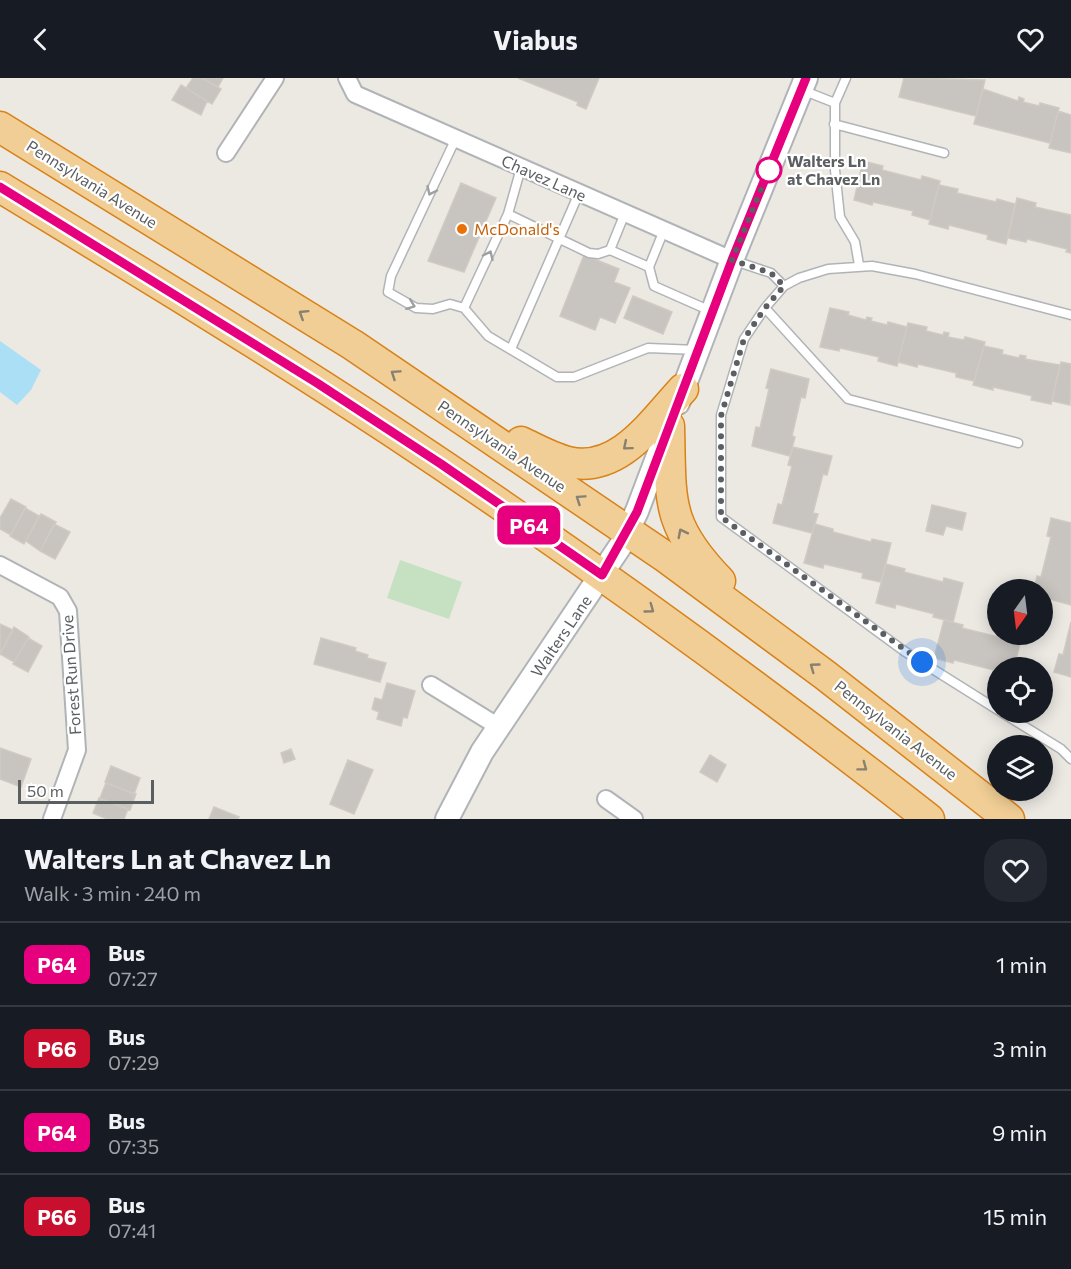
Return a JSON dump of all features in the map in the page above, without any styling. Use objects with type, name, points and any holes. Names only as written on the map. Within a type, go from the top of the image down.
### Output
[{"type":"highway","name":"Pennsylvania Avenue","points":[[0,127],[353,345],[628,532],[718,594],[1009,819]]},
{"type":"highway","points":[[0,187],[345,401],[602,575],[816,732],[929,819]]},
{"type":"highway","points":[[438,402],[555,458],[574,463],[593,464],[626,448],[683,389]]},
{"type":"highway","points":[[669,426],[672,500],[683,536],[699,558],[776,639]]},
{"type":"street","points":[[226,153],[275,78]]},
{"type":"street","name":"Chavez Lane","points":[[347,78],[355,94],[732,260]]},
{"type":"street","name":"Walters Lane","points":[[447,819],[482,752],[602,575],[628,532],[732,260],[804,84]]},
{"type":"street","name":"Forest Run Drive","points":[[0,565],[60,597],[68,611],[77,750],[52,819]]},
{"type":"street","points":[[431,685],[499,727]]},
{"type":"street","points":[[606,799],[634,819]]},
{"type":"lane","points":[[846,78],[835,104],[835,170],[840,217],[855,242],[859,265]]},
{"type":"lane","points":[[804,84],[835,104]]},
{"type":"lane","points":[[834,124],[945,153]]},
{"type":"lane","points":[[456,138],[391,276],[388,292],[416,308],[433,309],[450,304],[464,308],[488,336],[557,377],[574,377],[648,348],[698,350]]},
{"type":"lane","points":[[464,308],[508,214],[521,168]]},
{"type":"lane","points":[[511,349],[579,193]]},
{"type":"lane","points":[[610,250],[625,213]]},
{"type":"lane","points":[[508,214],[560,237],[589,253],[598,254],[610,250],[649,267]]},
{"type":"lane","points":[[664,230],[649,267],[654,286],[713,312]]},
{"type":"lane","points":[[732,260],[771,273],[784,286]]},
{"type":"lane","points":[[987,703],[904,651],[721,517],[721,416],[744,339],[765,308],[784,286],[818,272],[859,265],[915,274],[1071,315]]},
{"type":"lane","points":[[765,308],[848,399],[1018,443]]},
{"type":"lane","points":[[1019,723],[1061,749],[1071,759]]},
{"type":"lane","points":[[1061,749],[1071,748]]},
{"type":"green space","points":[[400,560],[462,582],[449,619],[387,598]]},
{"type":"water","points":[[0,341],[41,370],[31,390],[17,405],[0,392]]},
{"type":"building","points":[[193,78],[202,78],[221,89],[212,104],[186,88]]},
{"type":"building","points":[[202,78],[223,78],[218,87]]},
{"type":"building","points":[[518,78],[599,78],[586,109],[577,105],[578,102]]},
{"type":"building","points":[[904,78],[985,80],[976,116],[899,97]]},
{"type":"building","points":[[181,85],[207,101],[201,115],[172,100]]},
{"type":"building","points":[[983,89],[1018,101],[1019,97],[1024,99],[1023,102],[1039,106],[1040,103],[1059,108],[1050,143],[974,124]]},
{"type":"building","points":[[1058,111],[1071,115],[1071,153],[1049,148]]},
{"type":"building","points":[[863,161],[883,166],[882,170],[921,180],[922,176],[940,181],[930,220],[912,215],[913,211],[854,200]]},
{"type":"building","name":"McDonald's","points":[[461,183],[496,198],[464,272],[428,261]]},
{"type":"building","points":[[939,185],[958,189],[957,193],[1015,204],[1006,244],[987,239],[988,235],[949,225],[948,229],[929,224]]},
{"type":"building","points":[[1017,198],[1036,203],[1035,207],[1071,215],[1071,253],[1066,252],[1067,249],[1027,239],[1026,242],[1008,238]]},
{"type":"building","points":[[584,255],[619,269],[614,282],[630,288],[615,323],[600,317],[595,330],[560,316]]},
{"type":"building","points":[[633,296],[672,312],[663,334],[624,318]]},
{"type":"building","points":[[830,308],[849,312],[848,315],[866,320],[867,317],[872,318],[871,321],[887,325],[888,322],[907,327],[897,366],[878,361],[879,357],[840,348],[839,351],[820,347]]},
{"type":"building","points":[[908,323],[927,327],[926,331],[943,335],[944,332],[949,333],[948,337],[964,340],[965,337],[985,342],[974,381],[956,377],[956,373],[898,362]]},
{"type":"building","points":[[984,346],[1003,350],[1002,354],[1019,358],[1020,355],[1026,356],[1025,359],[1060,365],[1051,404],[1031,400],[1032,396],[973,385]]},
{"type":"building","points":[[1061,362],[1071,364],[1070,405],[1052,401]]},
{"type":"building","points":[[771,369],[809,379],[805,398],[801,397],[790,456],[752,446],[756,427],[760,428]]},
{"type":"building","points":[[793,447],[832,456],[827,475],[823,474],[813,513],[818,514],[812,533],[773,523],[778,504],[782,505],[792,466],[788,465]]},
{"type":"building","points":[[11,499],[26,507],[11,535],[0,529],[0,518]]},
{"type":"building","points":[[932,505],[966,513],[962,530],[946,526],[943,535],[926,531]]},
{"type":"building","points":[[25,508],[39,516],[24,544],[10,536]]},
{"type":"building","points":[[41,514],[56,522],[40,551],[26,541]]},
{"type":"building","points":[[1051,518],[1071,523],[1071,605],[1053,600],[1053,579],[1036,579],[1037,576],[1041,577],[1051,537],[1047,536]]},
{"type":"building","points":[[54,524],[70,532],[55,559],[40,551]]},
{"type":"building","points":[[815,524],[833,529],[833,532],[871,542],[872,539],[891,543],[881,582],[862,578],[863,573],[824,564],[823,568],[804,563]]},
{"type":"building","points":[[886,564],[905,569],[904,572],[943,582],[944,578],[963,583],[953,622],[933,617],[934,614],[896,604],[895,608],[876,603]]},
{"type":"building","points":[[944,620],[963,625],[962,628],[987,634],[987,645],[1020,645],[1017,657],[987,657],[987,668],[954,660],[953,663],[934,658]]},
{"type":"building","points":[[1071,622],[1071,677],[1054,672],[1059,654],[1063,655]]},
{"type":"building","points":[[0,624],[13,630],[0,655]]},
{"type":"building","points":[[14,627],[29,637],[14,662],[0,654]]},
{"type":"building","points":[[28,638],[42,646],[28,672],[13,664]]},
{"type":"building","points":[[321,638],[356,648],[355,651],[368,655],[367,658],[386,663],[380,682],[314,664]]},
{"type":"building","points":[[387,683],[415,691],[407,718],[403,717],[401,726],[377,719],[379,712],[372,709],[375,698],[382,700]]},
{"type":"building","points":[[0,748],[31,759],[21,787],[0,779]]},
{"type":"building","points":[[291,749],[295,759],[284,763],[281,753]]},
{"type":"building","points":[[710,755],[726,765],[717,782],[700,772]]},
{"type":"building","points":[[348,760],[373,770],[354,814],[330,804]]},
{"type":"building","points":[[111,766],[140,778],[134,794],[105,782]]},
{"type":"building","points":[[106,783],[136,794],[130,810],[100,798]]},
{"type":"building","points":[[99,798],[128,809],[124,819],[107,819],[93,813]]},
{"type":"building","points":[[214,807],[239,817],[238,819],[209,819]]},
{"type":"bus line","name":"P64","points":[[0,187],[162,285],[317,383],[441,464],[602,575],[621,545],[637,512],[732,260],[806,78]]},
{"type":"place","name":"Walters Ln at Chavez Ln","points":[[769,170]]},
{"type":"place","name":"McDonald's","points":[[462,229]]},
{"type":"route","points":[[769,170],[732,260],[771,273],[784,286],[765,308],[744,339],[721,416],[721,517],[922,662]]}]
